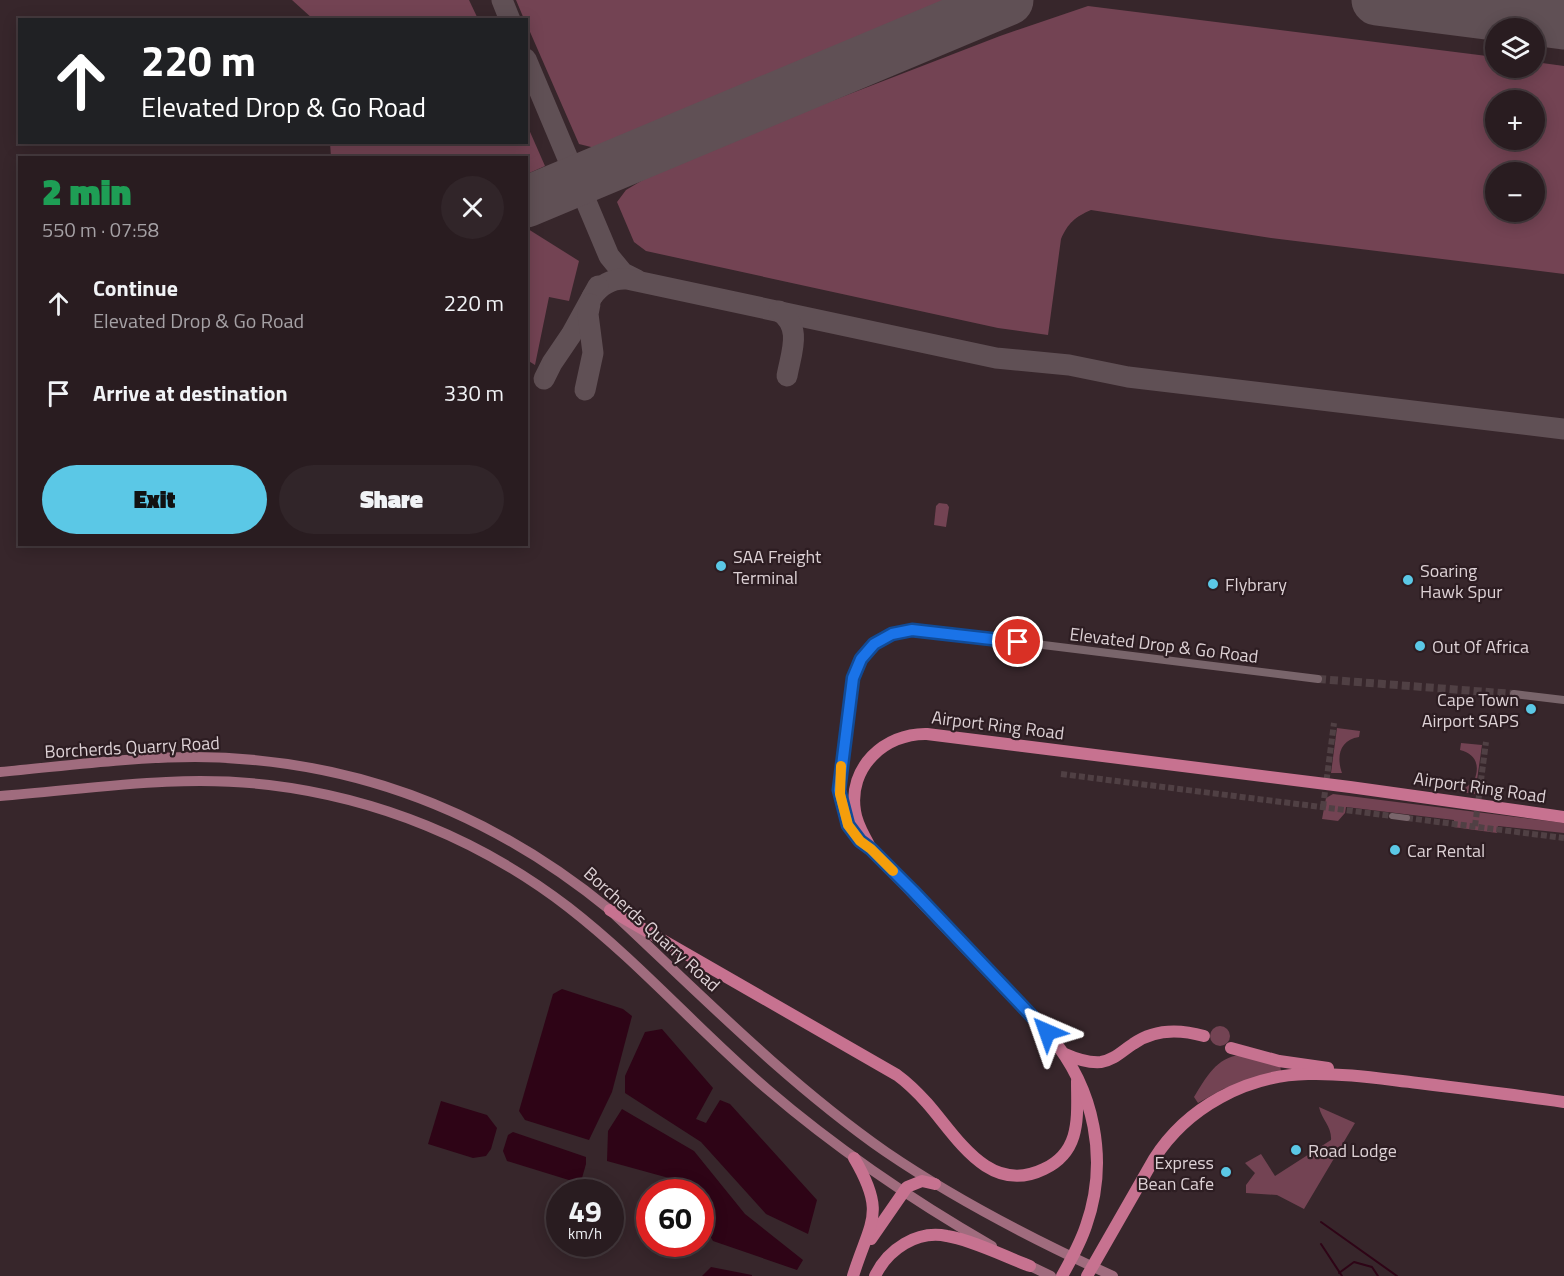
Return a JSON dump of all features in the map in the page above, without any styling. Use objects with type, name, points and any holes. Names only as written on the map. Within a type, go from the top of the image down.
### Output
[{"type":"main road","name":"Airport Ring Road","points":[[1062,1276],[1078,1247],[1093,1204],[1097,1158],[1091,1112],[1065,1054],[988,970],[871,849],[859,828],[854,808],[860,773],[868,760],[883,746],[901,737],[921,734],[1350,787],[1564,817]]},
{"type":"main road","name":"Borcherds Quarry Road","points":[[0,772],[196,758],[269,762],[341,774],[420,798],[497,833],[560,870],[610,910],[788,1075],[864,1135],[935,1184],[1002,1223],[1109,1274]]},
{"type":"main road","name":"Borcherds Quarry Road","points":[[0,796],[154,782],[238,782],[280,786],[332,796],[383,810],[442,832],[508,866],[567,906],[625,956],[762,1085],[809,1125],[854,1158],[902,1192],[957,1226],[1049,1275]]},
{"type":"main road","points":[[610,910],[894,1074],[921,1096],[973,1157],[992,1170],[1009,1175],[1030,1174],[1045,1169],[1060,1158],[1072,1141],[1078,1121],[1077,1077]]},
{"type":"main road","points":[[1065,1054],[1085,1061],[1098,1062],[1115,1057],[1137,1041],[1159,1032],[1178,1030],[1204,1036]]},
{"type":"main road","points":[[1231,1048],[1279,1061],[1320,1066],[1346,1075]]},
{"type":"main road","points":[[1087,1276],[1154,1159],[1173,1135],[1190,1118],[1230,1092],[1259,1081],[1305,1074],[1346,1075],[1564,1102]]},
{"type":"main road","points":[[853,1276],[871,1225],[873,1208],[866,1178],[854,1158]]},
{"type":"main road","points":[[862,1253],[907,1187],[916,1182],[927,1181],[935,1184]]},
{"type":"main road","points":[[875,1276],[881,1265],[899,1246],[915,1238],[938,1235],[959,1239],[1030,1266]]},
{"type":"street","name":"Elevated Drop & Go Road","points":[[871,849],[860,841],[848,825],[839,790],[852,683],[861,659],[878,641],[902,631],[922,630],[1318,679]]},
{"type":"street","points":[[1514,694],[1564,700]]},
{"type":"street","points":[[1392,816],[1407,818]]},
{"type":"shaded area","points":[[292,0],[469,0],[478,18],[312,18]]},
{"type":"shaded area","points":[[516,0],[944,0],[595,148],[579,144],[528,27],[528,18],[524,18]]},
{"type":"shaded area","points":[[1088,6],[1485,56],[1485,78],[1545,78],[1545,63],[1564,66],[1564,274],[1271,238],[1091,210],[1073,221],[1061,239],[1048,335],[998,328],[646,251],[634,242],[617,202],[626,190],[673,162],[1000,36]]},
{"type":"shaded area","points":[[528,127],[545,166],[528,174],[528,156],[331,156],[330,144],[528,144]]},
{"type":"shaded area","points":[[528,229],[579,261],[569,301],[549,297],[535,365],[528,361]]},
{"type":"shaded area","points":[[939,503],[947,504],[949,507],[946,527],[934,525],[936,506]]},
{"type":"shaded area","points":[[1337,728],[1360,731],[1359,737],[1347,742],[1341,750],[1339,761],[1342,773],[1331,773]]},
{"type":"shaded area","points":[[1461,743],[1482,745],[1475,794],[1460,792],[1474,781],[1477,771],[1473,758],[1460,750]]},
{"type":"shaded area","points":[[1333,794],[1564,823],[1564,833],[1498,826],[1497,833],[1453,827],[1454,820],[1346,807],[1345,813],[1338,821],[1322,819],[1326,798]]},
{"type":"shaded area","points":[[562,989],[623,1009],[632,1016],[612,1092],[589,1140],[525,1120],[519,1111],[553,994]]},
{"type":"shaded area","points":[[1220,1026],[1227,1029],[1230,1036],[1227,1043],[1220,1046],[1213,1043],[1210,1036],[1213,1029]]},
{"type":"shaded area","points":[[662,1029],[713,1088],[696,1119],[706,1123],[720,1100],[730,1104],[817,1200],[808,1234],[766,1214],[701,1142],[625,1093],[625,1076],[645,1032]]},
{"type":"shaded area","points":[[1241,1055],[1280,1065],[1281,1071],[1223,1089],[1198,1103],[1194,1097],[1218,1064]]},
{"type":"shaded area","points":[[441,1101],[487,1115],[497,1128],[491,1149],[486,1156],[473,1158],[428,1144]]},
{"type":"shaded area","points":[[1319,1107],[1355,1123],[1304,1209],[1277,1195],[1246,1193],[1246,1185],[1255,1173],[1245,1163],[1261,1154],[1275,1176],[1331,1140],[1330,1131]]},
{"type":"shaded area","points":[[622,1109],[694,1151],[745,1214],[803,1260],[797,1270],[714,1241],[714,1179],[672,1179],[607,1161],[608,1131]]},
{"type":"shaded area","points":[[513,1132],[586,1157],[582,1178],[566,1179],[507,1161],[503,1151],[508,1135]]},
{"type":"shaded area","points":[[711,1267],[752,1275],[752,1276],[702,1276]]},
{"type":"waterway","points":[[1321,1222],[1397,1276]]},
{"type":"waterway","points":[[1321,1244],[1342,1276]]},
{"type":"waterway","points":[[1339,1273],[1354,1262],[1372,1267],[1378,1276]]},
{"type":"taxiway","points":[[502,0],[509,18]]},
{"type":"taxiway","points":[[528,64],[609,256],[623,273],[637,280]]},
{"type":"taxiway","points":[[592,297],[607,283],[627,279],[996,358],[1069,365],[1128,377],[1564,429]]},
{"type":"taxiway","points":[[544,379],[598,286]]},
{"type":"taxiway","points":[[585,390],[593,353],[588,314],[590,304]]},
{"type":"taxiway","points":[[779,311],[791,325],[794,341],[787,376]]},
{"type":"runway","points":[[528,201],[1008,0]]},
{"type":"runway","points":[[1377,0],[1564,24]]},
{"type":"tunnel","points":[[1318,679],[1514,694]]},
{"type":"tunnel","points":[[1323,807],[1334,723]]},
{"type":"tunnel","points":[[1475,826],[1486,742]]},
{"type":"tunnel","points":[[1061,774],[1392,816]]},
{"type":"tunnel","points":[[1407,818],[1564,838]]},
{"type":"slow traffic","points":[[841,766],[840,794],[848,825],[860,841],[893,871]]},
{"type":"place","name":"SAA Freight Terminal","points":[[721,566]]},
{"type":"place","name":"Soaring Hawk Spur","points":[[1408,580]]},
{"type":"place","name":"Flybrary","points":[[1213,584]]},
{"type":"place","name":"Out Of Africa","points":[[1420,646]]},
{"type":"place","name":"Cape Town Airport SAPS","points":[[1531,709]]},
{"type":"place","name":"Car Rental","points":[[1395,850]]},
{"type":"place","name":"Road Lodge","points":[[1296,1150]]},
{"type":"place","name":"Express Bean Cafe","points":[[1226,1172]]},
{"type":"route","points":[[1018,642],[912,630],[892,634],[874,644],[861,659],[853,678],[839,790],[848,825],[860,841],[913,891],[1047,1032]]}]
